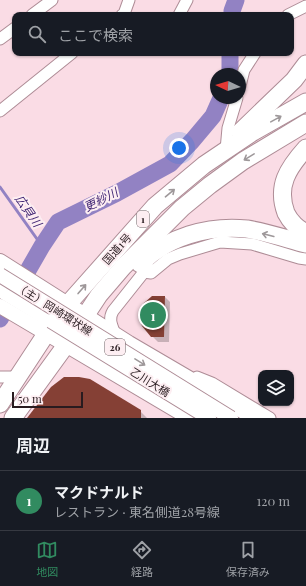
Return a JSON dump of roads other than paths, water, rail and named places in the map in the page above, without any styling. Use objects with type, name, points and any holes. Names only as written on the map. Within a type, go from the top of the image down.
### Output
[{"type":"highway","points":[[229,148],[241,130],[294,80],[306,64]]},
{"type":"highway","name":"国道1号","points":[[0,404],[49,328],[68,304],[155,206],[204,165],[253,132],[306,102]]},
{"type":"highway","name":"国道1号","points":[[14,418],[26,400],[68,346],[88,317],[99,295],[115,275],[182,208],[210,185],[243,161],[306,123]]},
{"type":"highway","points":[[306,148],[291,166],[282,186],[282,202],[289,218],[302,231],[306,232]]},
{"type":"highway","points":[[88,317],[144,259],[154,251],[174,241],[199,232],[223,229],[248,230],[306,244]]},
{"type":"main road","name":"26","points":[[0,261],[115,334],[211,391],[253,418]]},
{"type":"main road","name":"（主）岡崎環状線","points":[[0,275],[231,418]]},
{"type":"main road","name":"（主）岡崎環状線","points":[[0,290],[38,313],[49,328]]},
{"type":"main road","name":"26","points":[[0,306],[14,315],[49,328],[68,346],[189,418]]},
{"type":"main road","name":"乙川大橋","points":[[49,328],[209,418]]},
{"type":"street","points":[[36,12],[52,0]]},
{"type":"street","points":[[125,12],[129,0]]},
{"type":"street","points":[[180,12],[186,0]]},
{"type":"street","points":[[294,12],[306,6]]},
{"type":"street","points":[[294,13],[306,11]]},
{"type":"street","points":[[0,39],[12,30]]},
{"type":"street","points":[[0,111],[68,56]]},
{"type":"street","points":[[245,68],[253,56]]},
{"type":"street","points":[[229,148],[228,128],[235,104]]},
{"type":"street","points":[[115,334],[111,323],[111,315],[116,307],[157,257],[174,241]]},
{"type":"street","points":[[144,272],[151,272],[168,260],[180,254],[220,242],[252,244],[306,259]]},
{"type":"street","points":[[163,363],[212,383],[270,418]]},
{"type":"street","points":[[0,377],[18,377]]},
{"type":"street","points":[[139,387],[156,403],[178,418]]},
{"type":"waterway","name":"更紗川","points":[[232,12],[236,0]]},
{"type":"waterway","name":"更紗川","points":[[230,56],[230,68]]},
{"type":"waterway","name":"更紗川","points":[[0,319],[42,246],[58,222],[117,193],[170,164],[213,116],[218,104]]},
{"type":"waterway","name":"広貝川","points":[[0,187],[42,246]]},
{"type":"place","name":"マクドナルド","points":[[153,315]]}]
